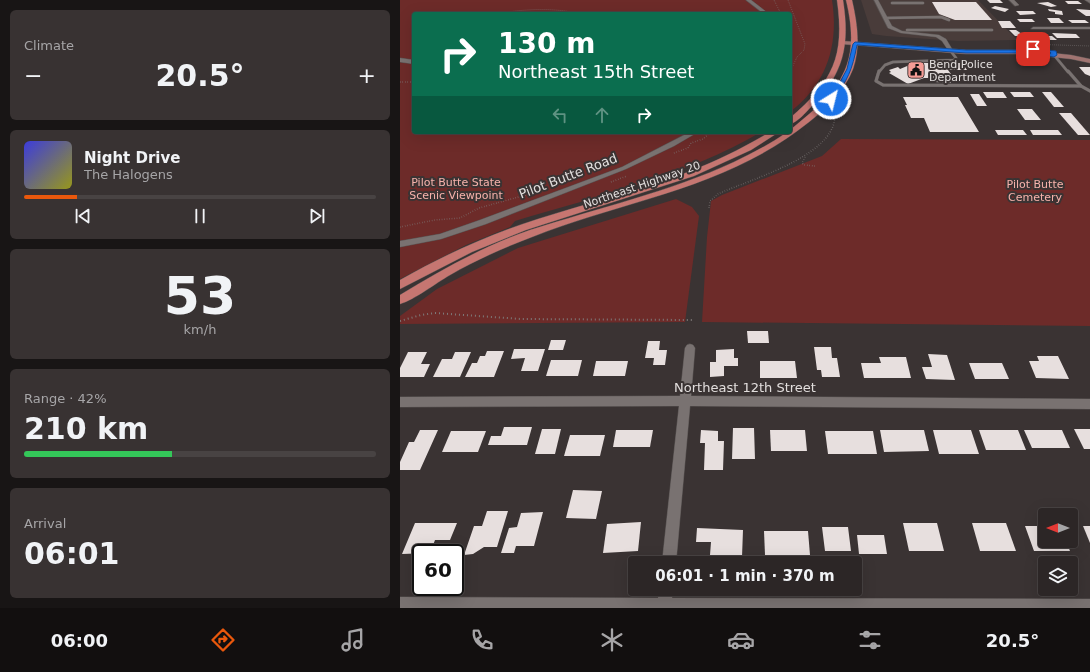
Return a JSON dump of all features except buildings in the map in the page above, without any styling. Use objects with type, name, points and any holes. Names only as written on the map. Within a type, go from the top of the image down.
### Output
[{"type":"main road","points":[[792,120],[821,94],[831,81],[837,68],[843,43],[842,9],[840,0]]},
{"type":"main road","name":"Northeast Highway 20","points":[[792,130],[831,99],[842,84],[850,69],[855,44],[853,18],[849,0]]},
{"type":"main road","points":[[843,43],[950,49],[966,52],[1023,52],[1054,54],[1090,60]]},
{"type":"main road","name":"Northeast Highway 20","points":[[400,285],[442,262],[517,230],[662,185],[691,174],[722,161],[770,134]]},
{"type":"main road","name":"Northeast Highway 20","points":[[400,300],[456,267],[500,246],[531,234],[673,189],[729,167],[762,151],[786,134]]},
{"type":"street","points":[[748,0],[764,12]]},
{"type":"street","points":[[876,0],[890,27],[895,30],[909,33],[931,34],[940,37],[950,49]]},
{"type":"street","points":[[1011,0],[1017,5]]},
{"type":"street","points":[[1033,28],[1090,28]]},
{"type":"street","points":[[400,60],[412,62]]},
{"type":"street","name":"Pilot Butte Road","points":[[400,244],[441,236],[483,222],[624,168],[691,134]]},
{"type":"street","points":[[670,556],[690,348]]},
{"type":"street","name":"Northeast 12th Street","points":[[400,402],[685,401],[1090,404]]},
{"type":"street","points":[[664,606],[665,596]]},
{"type":"street","points":[[400,604],[664,606],[1090,606]]},
{"type":"lane","points":[[892,3],[923,3]]},
{"type":"lane","points":[[885,18],[941,17],[949,20]]},
{"type":"lane","points":[[907,30],[992,30]]},
{"type":"lane","points":[[950,49],[956,58],[954,60],[904,60],[883,65],[880,68],[876,81],[883,85],[1081,86]]},
{"type":"lane","points":[[1054,54],[1081,86],[1090,91]]},
{"type":"path","points":[[774,0],[780,12]]},
{"type":"path","points":[[788,0],[805,43],[805,47],[795,60],[794,68],[792,70]]},
{"type":"path","points":[[510,12],[532,9],[568,12]]},
{"type":"path","points":[[1049,46],[1090,46]]},
{"type":"path","points":[[400,82],[412,82]]},
{"type":"path","points":[[709,208],[710,201],[718,194],[805,156],[819,146],[831,131],[835,112],[832,106]]},
{"type":"path","points":[[805,156],[802,163],[804,165],[815,166]]},
{"type":"path","points":[[400,227],[435,220],[460,218],[479,208],[539,190],[553,188]]},
{"type":"path","points":[[400,321],[411,319],[422,313],[521,319],[693,320]]},
{"type":"shaded area","points":[[861,0],[978,0],[1017,40],[958,41],[872,34]]},
{"type":"green space","name":"Pilot Butte State Scenic Viewpoint","points":[[400,0],[832,0],[834,33],[828,62],[813,89],[803,101],[792,110],[792,12],[412,12],[412,134],[757,134],[703,161],[672,173],[641,184],[515,221],[510,227],[466,245],[400,279]]},
{"type":"green space","name":"Pilot Butte Cemetery","points":[[841,139],[1090,140],[1090,326],[702,322],[707,237],[711,201],[722,195],[822,156]]},
{"type":"green space","points":[[676,199],[692,207],[699,216],[685,322],[400,324],[400,316],[437,289],[518,248]]},
{"type":"place","name":"Bend Police Department","points":[[916,70]]},
{"type":"route","points":[[831,99],[842,84],[850,69],[855,44],[950,49],[966,52],[1007,51],[1054,55],[1054,52],[1033,49]]}]
